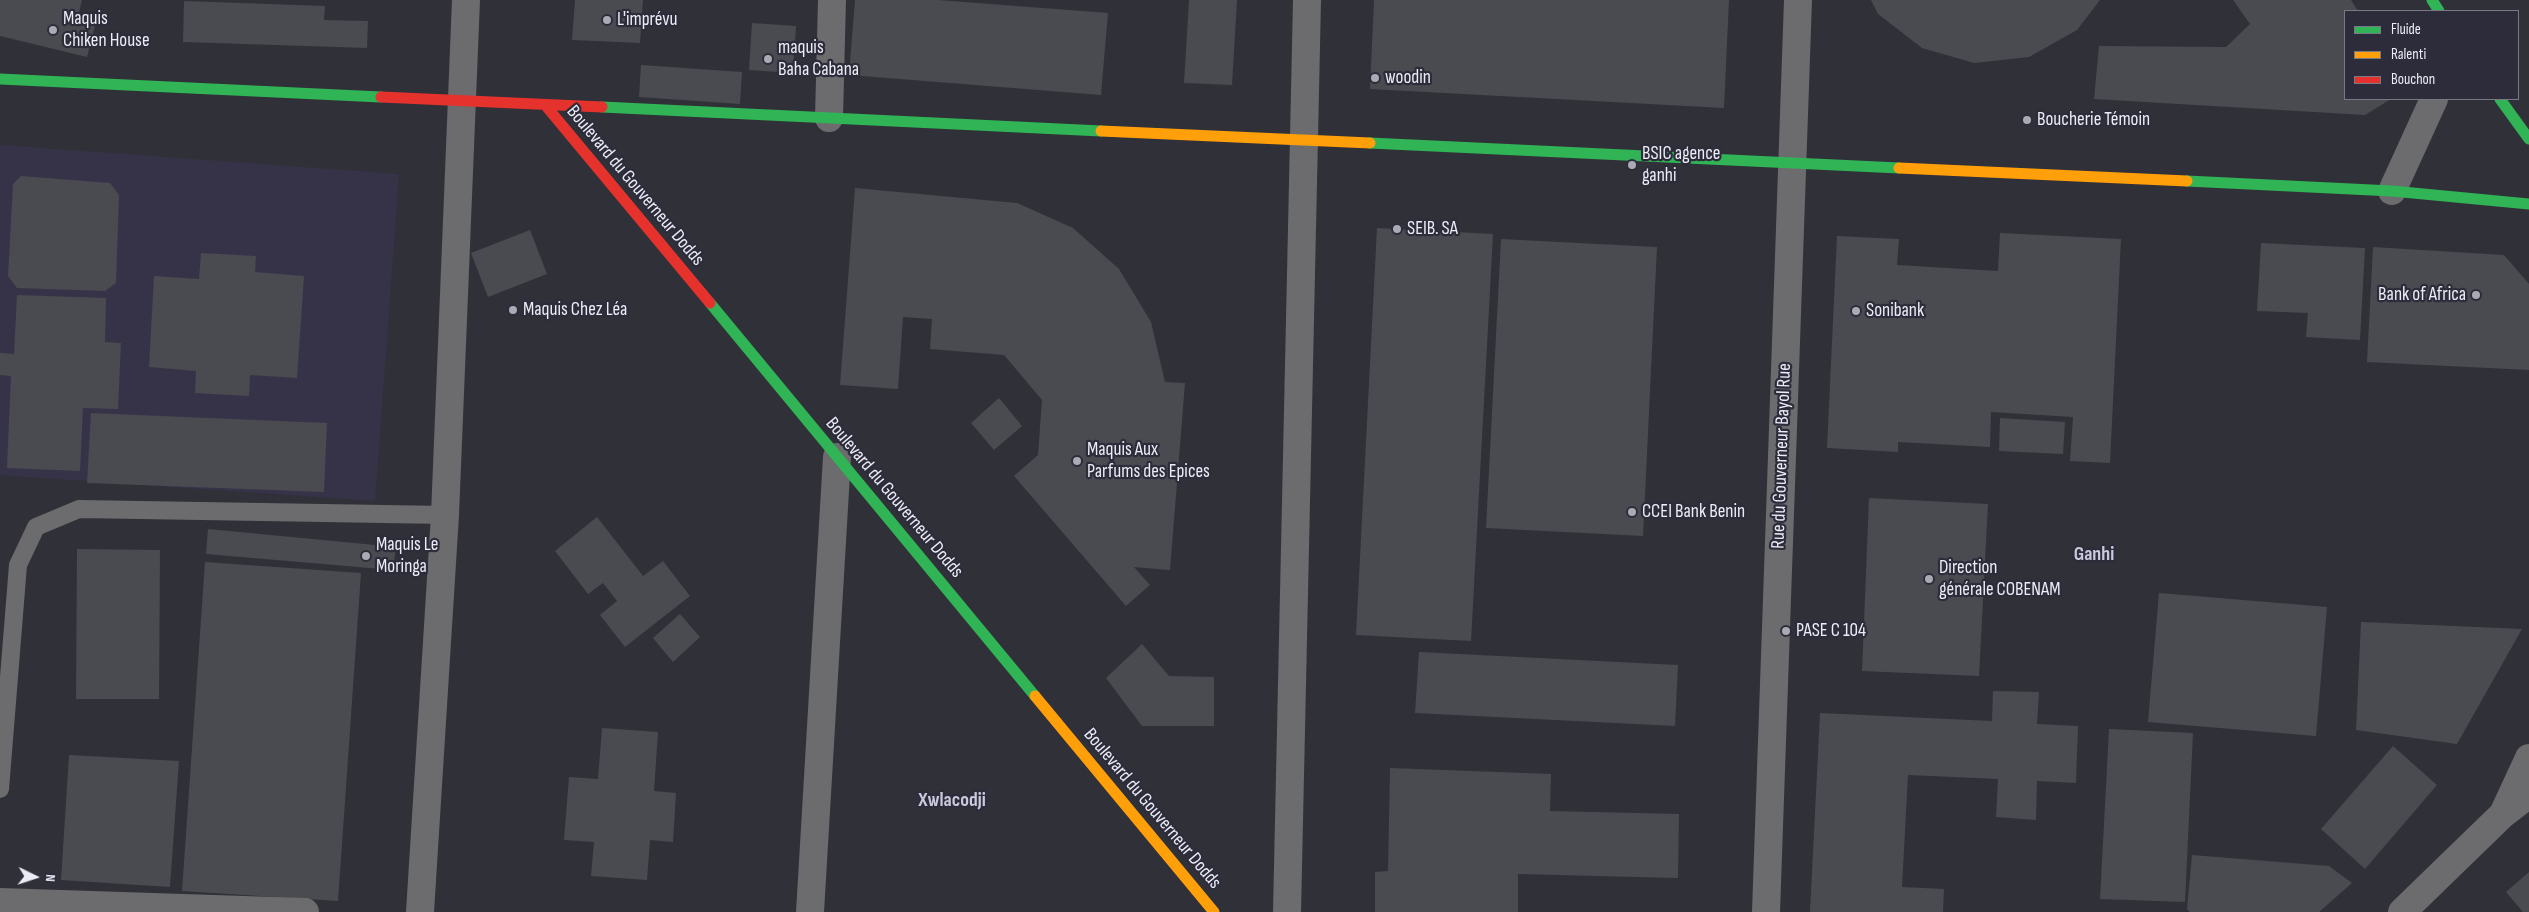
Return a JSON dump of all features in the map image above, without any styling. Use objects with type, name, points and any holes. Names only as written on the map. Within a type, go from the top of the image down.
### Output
[{"type":"street","points":[[420,912],[445,516],[466,0]]},
{"type":"street","points":[[829,118],[832,0]]},
{"type":"street","points":[[1287,912],[1302,140],[1307,0]]},
{"type":"street","name":"Rue du Gouverneur Bayol Rue","points":[[1766,912],[1798,0]]},
{"type":"street","points":[[0,79],[2392,191],[2529,204]]},
{"type":"street","points":[[2392,191],[2434,100]]},
{"type":"street","points":[[2501,100],[2529,139]]},
{"type":"street","name":"Boulevard du Gouverneur Dodds","points":[[546,106],[1214,912]]},
{"type":"street","points":[[810,912],[837,457]]},
{"type":"street","points":[[2502,815],[2529,758]]},
{"type":"street","points":[[2402,912],[2502,815],[2529,794]]},
{"type":"street","points":[[0,902],[305,912]]},
{"type":"lane","points":[[0,790],[18,565],[36,527],[79,509],[445,516]]},
{"type":"shaded area","points":[[0,145],[399,174],[375,501],[0,475]]},
{"type":"building","points":[[0,0],[82,0],[78,17],[96,22],[87,57],[0,36]]},
{"type":"building","name":"L'imprévu","points":[[575,0],[643,0],[640,43],[572,40]]},
{"type":"building","points":[[855,0],[938,0],[1108,13],[1101,95],[849,75]]},
{"type":"building","points":[[1189,0],[1237,0],[1232,85],[1184,83]]},
{"type":"building","points":[[1374,0],[1729,0],[1724,108],[1370,89]]},
{"type":"building","points":[[1871,0],[2100,0],[2077,30],[2029,57],[1974,63],[1922,48],[1878,14]]},
{"type":"building","points":[[2233,0],[2351,0],[2357,10],[2344,10],[2344,100],[2389,100],[2365,115],[2094,99],[2099,46],[2226,47],[2250,24]]},
{"type":"building","points":[[184,1],[325,6],[324,20],[368,21],[367,48],[183,42]]},
{"type":"building","points":[[752,23],[796,26],[793,73],[749,70]]},
{"type":"building","points":[[641,65],[742,72],[740,104],[639,97]]},
{"type":"building","points":[[21,176],[110,183],[119,195],[116,283],[105,291],[17,288],[8,276],[13,184]]},
{"type":"building","points":[[855,188],[1017,203],[1073,228],[1119,269],[1151,322],[1165,382],[1185,383],[1170,570],[1134,567],[1150,585],[1126,606],[1014,476],[1038,455],[1042,400],[1004,355],[930,349],[932,319],[903,317],[898,389],[840,385]]},
{"type":"building","points":[[1377,228],[1493,234],[1471,641],[1356,635]]},
{"type":"building","points":[[530,230],[547,274],[488,297],[471,253]]},
{"type":"building","points":[[2000,233],[2121,239],[2110,463],[2070,461],[2073,417],[1991,412],[1990,447],[1898,442],[1898,452],[1827,448],[1837,236],[1899,239],[1897,265],[1998,271]]},
{"type":"building","points":[[1501,239],[1657,247],[1643,536],[1486,528]]},
{"type":"building","points":[[2261,243],[2365,248],[2360,340],[2306,337],[2308,313],[2257,311]]},
{"type":"building","points":[[2373,247],[2504,255],[2529,284],[2529,370],[2367,362]]},
{"type":"building","points":[[201,253],[256,256],[255,272],[304,276],[297,378],[250,375],[249,396],[195,393],[196,371],[149,367],[154,276],[199,279]]},
{"type":"building","points":[[17,295],[106,298],[105,342],[121,343],[118,409],[83,408],[80,471],[7,468],[11,376],[0,375],[0,353],[14,354]]},
{"type":"building","points":[[999,398],[1022,426],[994,450],[971,423]]},
{"type":"building","points":[[91,413],[327,423],[324,492],[87,483]]},
{"type":"building","points":[[2000,418],[2065,422],[2063,454],[1999,451]]},
{"type":"building","points":[[1869,498],[1988,504],[1979,676],[1862,671]]},
{"type":"building","points":[[597,517],[643,576],[663,561],[690,596],[625,647],[600,615],[617,601],[603,583],[588,594],[555,551]]},
{"type":"building","points":[[208,529],[396,547],[393,570],[206,554]]},
{"type":"building","points":[[77,549],[160,550],[159,699],[76,699]]},
{"type":"building","points":[[205,562],[361,573],[338,901],[182,891]]},
{"type":"building","points":[[2159,593],[2327,607],[2316,736],[2148,722]]},
{"type":"building","points":[[680,614],[700,637],[673,662],[653,638]]},
{"type":"building","points":[[2361,622],[2522,629],[2457,744],[2356,730]]},
{"type":"building","points":[[1142,644],[1169,676],[1214,677],[1214,726],[1142,726],[1106,678]]},
{"type":"building","points":[[1419,652],[1678,665],[1675,726],[1415,713]]},
{"type":"building","points":[[1993,691],[2039,692],[2037,724],[2078,726],[2076,783],[2037,781],[2036,820],[1996,817],[1998,779],[1908,775],[1902,887],[1944,889],[1943,912],[1810,912],[1820,713],[1992,721]]},
{"type":"building","points":[[602,728],[658,732],[654,791],[676,793],[673,842],[650,840],[647,880],[591,876],[594,842],[564,840],[569,777],[598,779]]},
{"type":"building","points":[[2109,729],[2193,733],[2185,902],[2100,899]]},
{"type":"building","points":[[2393,746],[2437,785],[2365,869],[2321,829]]},
{"type":"building","points":[[69,755],[179,761],[170,887],[61,880]]},
{"type":"building","points":[[1390,768],[1551,774],[1550,811],[1679,814],[1678,878],[1518,874],[1518,912],[1375,912],[1375,872],[1388,871]]},
{"type":"building","points":[[2192,855],[2329,866],[2352,883],[2319,912],[2190,912],[2187,909]]},
{"type":"building","points":[[2529,872],[2529,912],[2523,912],[2506,892]]},
{"type":"traffic: fast","points":[[2432,0],[2438,10]]},
{"type":"traffic: fast","points":[[0,79],[381,97]]},
{"type":"traffic: fast","points":[[2501,100],[2529,139]]},
{"type":"traffic: fast","points":[[602,107],[1101,131]]},
{"type":"traffic: fast","points":[[1370,143],[1899,168]]},
{"type":"traffic: fast","points":[[2187,181],[2392,191],[2529,204]]},
{"type":"traffic: fast","points":[[710,303],[1035,696]]},
{"type":"traffic: slow","points":[[1101,131],[1370,143]]},
{"type":"traffic: slow","points":[[1899,168],[2187,181]]},
{"type":"traffic: slow","points":[[1035,696],[1214,912]]},
{"type":"traffic: jam","points":[[381,97],[602,107]]},
{"type":"traffic: jam","points":[[546,106],[710,303]]},
{"type":"place","name":"L'imprévu","points":[[607,20]]},
{"type":"place","name":"Maquis Chiken House","points":[[53,30]]},
{"type":"place","name":"maquis Baha Cabana","points":[[768,59]]},
{"type":"place","name":"woodin","points":[[1375,78]]},
{"type":"place","name":"Boucherie Témoin","points":[[2027,120]]},
{"type":"place","name":"BSIC agence ganhi","points":[[1632,165]]},
{"type":"place","name":"SEIB. SA","points":[[1397,229]]},
{"type":"place","name":"Bank of Africa","points":[[2476,295]]},
{"type":"place","name":"Maquis Chez Léa","points":[[513,310]]},
{"type":"place","name":"Sonibank","points":[[1856,311]]},
{"type":"place","name":"Maquis Aux Parfums des Epices","points":[[1077,461]]},
{"type":"place","name":"CCEI Bank Benin","points":[[1632,512]]},
{"type":"place","name":"Maquis Le Moringa","points":[[366,556]]},
{"type":"place","name":"Direction générale COBENAM","points":[[1929,579]]},
{"type":"place","name":"PASE C 104","points":[[1786,631]]},
{"type":"district","name":"Ganhi","points":[[2094,555]]},
{"type":"district","name":"Xwlacodji","points":[[952,801]]}]
